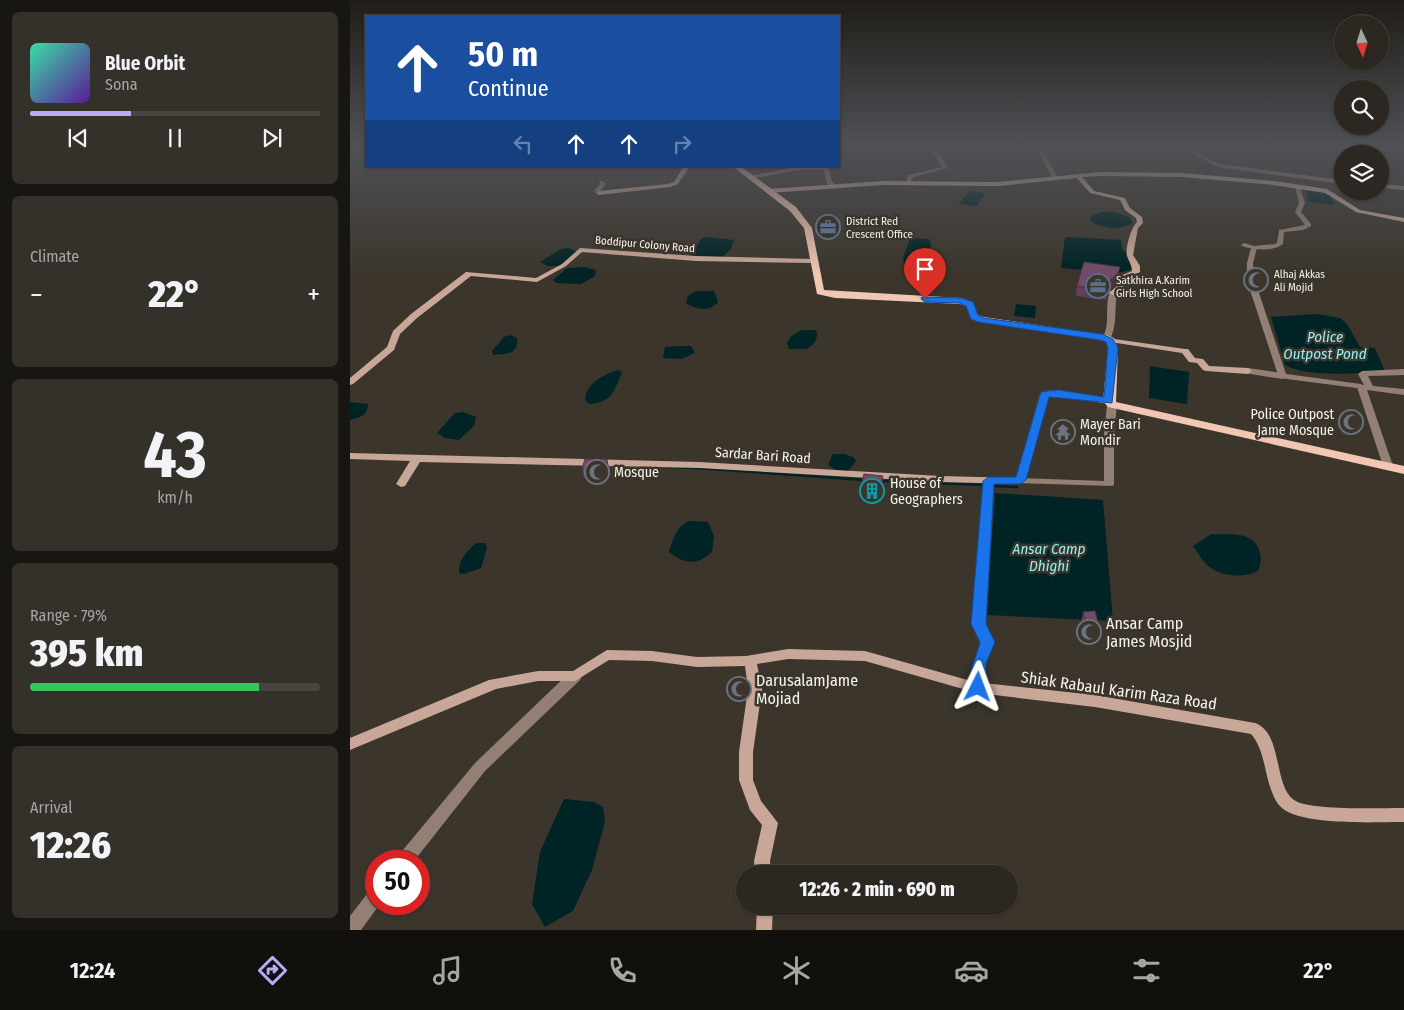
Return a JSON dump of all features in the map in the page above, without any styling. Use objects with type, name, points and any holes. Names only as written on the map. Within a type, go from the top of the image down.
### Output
[{"type":"main road","points":[[599,193],[654,187]]},
{"type":"main road","points":[[763,187],[793,209],[808,228],[820,292],[835,295],[961,300],[970,304],[974,317],[982,320],[1185,351],[1192,360],[1200,361],[1206,368],[1248,371]]},
{"type":"main road","points":[[768,191],[826,187]]},
{"type":"main road","points":[[1088,187],[1092,192],[1122,199],[1127,209],[1139,217],[1140,223],[1133,231],[1134,241],[1130,255],[1136,266],[1136,272],[1123,278],[1120,287],[1113,293]]},
{"type":"main road","points":[[1298,188],[1327,191],[1358,212],[1404,220]]},
{"type":"main road","name":"Boddipur Colony Road","points":[[350,382],[391,348],[396,333],[414,316],[469,274],[537,280],[564,265],[580,250],[713,261],[813,262]]},
{"type":"main road","points":[[1108,340],[1113,348],[1110,403]]},
{"type":"main road","points":[[1020,480],[1044,394],[1059,393],[1404,470]]},
{"type":"main road","name":"Sardar Bari Road","points":[[350,456],[700,465],[989,481],[1020,480]]},
{"type":"main road","points":[[401,484],[417,459]]},
{"type":"main road","points":[[977,688],[979,663],[985,652],[987,642],[978,624]]},
{"type":"main road","name":"Shiak Rabaul Karim Raza Road","points":[[575,676],[607,656],[652,656],[697,662],[750,660],[788,654],[866,656],[977,688],[1095,701],[1255,729],[1264,742],[1279,792],[1288,805],[1298,809],[1319,812],[1404,816]]},
{"type":"main road","points":[[750,660],[755,689],[746,752],[746,780],[755,805],[770,823],[762,865]]},
{"type":"main road","points":[[350,744],[494,684],[538,676],[575,676]]},
{"type":"main road","points":[[764,930],[765,915]]},
{"type":"street","points":[[599,193],[597,191],[600,187]]},
{"type":"street","points":[[1244,245],[1254,248],[1278,246],[1281,231],[1305,228],[1309,225],[1298,212],[1302,203],[1298,188]]},
{"type":"street","points":[[1254,248],[1250,263],[1251,281],[1282,376]]},
{"type":"street","points":[[1108,340],[1110,331],[1110,302],[1113,293]]},
{"type":"street","points":[[1248,371],[1404,392]]},
{"type":"street","points":[[1388,466],[1362,374],[1404,372]]},
{"type":"street","points":[[1020,480],[1109,484],[1110,403]]},
{"type":"street","points":[[978,624],[989,481]]},
{"type":"street","points":[[413,850],[480,767],[575,676]]},
{"type":"street","points":[[350,930],[365,910]]},
{"type":"water","points":[[1306,190],[1330,193],[1334,205],[1308,202]]},
{"type":"water","points":[[969,191],[986,193],[977,206],[959,204]]},
{"type":"water","points":[[1101,212],[1115,212],[1131,218],[1132,223],[1127,226],[1111,228],[1090,220],[1090,217]]},
{"type":"water","points":[[705,237],[734,240],[731,249],[720,259],[689,257],[701,239]]},
{"type":"water","points":[[1065,237],[1121,240],[1122,249],[1127,253],[1133,269],[1118,273],[1061,268]]},
{"type":"water","points":[[910,238],[929,239],[931,244],[928,254],[923,261],[915,266],[905,266],[903,258]]},
{"type":"water","points":[[568,248],[576,251],[561,266],[548,266],[540,262],[561,249]]},
{"type":"water","points":[[585,267],[596,270],[595,276],[581,284],[556,283],[553,280],[567,268]]},
{"type":"water","points":[[696,291],[714,291],[718,302],[707,309],[694,307],[686,303],[688,296]]},
{"type":"water","points":[[1016,304],[1036,306],[1035,318],[1014,316]]},
{"type":"water","name":"Police Outpost Pond","points":[[1316,314],[1340,318],[1347,324],[1360,347],[1375,348],[1386,374],[1308,372],[1285,365],[1271,317]]},
{"type":"water","points":[[802,330],[816,330],[817,336],[814,343],[807,349],[789,349],[787,343],[791,336]]},
{"type":"water","points":[[510,335],[517,338],[514,350],[493,355],[492,351],[504,337]]},
{"type":"water","points":[[691,346],[695,353],[681,359],[663,358],[665,347]]},
{"type":"water","points":[[1150,366],[1189,372],[1187,404],[1149,398]]},
{"type":"water","points":[[619,370],[622,373],[614,391],[608,398],[589,404],[585,400],[592,384],[602,377]]},
{"type":"water","points":[[350,402],[368,404],[365,414],[350,420]]},
{"type":"water","points":[[463,412],[476,417],[474,426],[459,440],[445,438],[437,433],[455,413]]},
{"type":"water","points":[[833,454],[844,454],[853,457],[856,461],[848,471],[840,472],[828,465]]},
{"type":"water","name":"Ansar Camp Dhighi","points":[[995,493],[1103,500],[1113,621],[987,615]]},
{"type":"water","points":[[689,521],[708,522],[714,536],[712,552],[701,560],[690,562],[680,559],[669,552],[678,530]]},
{"type":"water","points":[[1211,534],[1239,535],[1247,537],[1255,543],[1261,556],[1258,571],[1247,575],[1234,576],[1216,571],[1208,566],[1193,546]]},
{"type":"water","points":[[476,543],[485,543],[487,548],[481,568],[464,574],[459,573],[462,560]]},
{"type":"water","points":[[564,799],[594,802],[603,807],[605,821],[592,870],[573,911],[545,927],[532,904],[540,852]]},
{"type":"building","points":[[1084,262],[1120,267],[1117,275],[1110,280],[1108,290],[1077,286]]},
{"type":"building","points":[[585,459],[607,459],[604,469],[582,469]]},
{"type":"building","points":[[864,474],[883,476],[880,489],[861,487]]},
{"type":"building","points":[[1095,611],[1099,626],[1088,626],[1083,612]]},
{"type":"waterway","points":[[611,465],[697,468],[864,480]]},
{"type":"waterway","points":[[882,481],[986,485]]},
{"type":"waterway","points":[[992,486],[1017,487]]},
{"type":"place","name":"District Red Crescent Office","points":[[828,227]]},
{"type":"place","name":"Alhaj Akkas Ali Mojid","points":[[1256,280]]},
{"type":"place","name":"Satkhira A.Karim Girls High School","points":[[1098,286]]},
{"type":"place","name":"Police Outpost Jame Mosque","points":[[1351,422]]},
{"type":"place","name":"Mayer Bari Mondir","points":[[1063,432]]},
{"type":"place","name":"Mosque","points":[[597,472]]},
{"type":"place","name":"House of Geographers","points":[[872,491]]},
{"type":"place","name":"Ansar Camp James Mosjid","points":[[1089,632]]},
{"type":"place","name":"DarusalamJame Mojiad","points":[[739,689]]},
{"type":"route","points":[[925,299],[961,300],[970,304],[974,317],[982,320],[1102,337],[1110,340],[1113,348],[1109,401],[1059,393],[1044,394],[1020,480],[989,481],[978,624],[987,642],[985,652],[979,663],[980,677],[978,687]]}]
